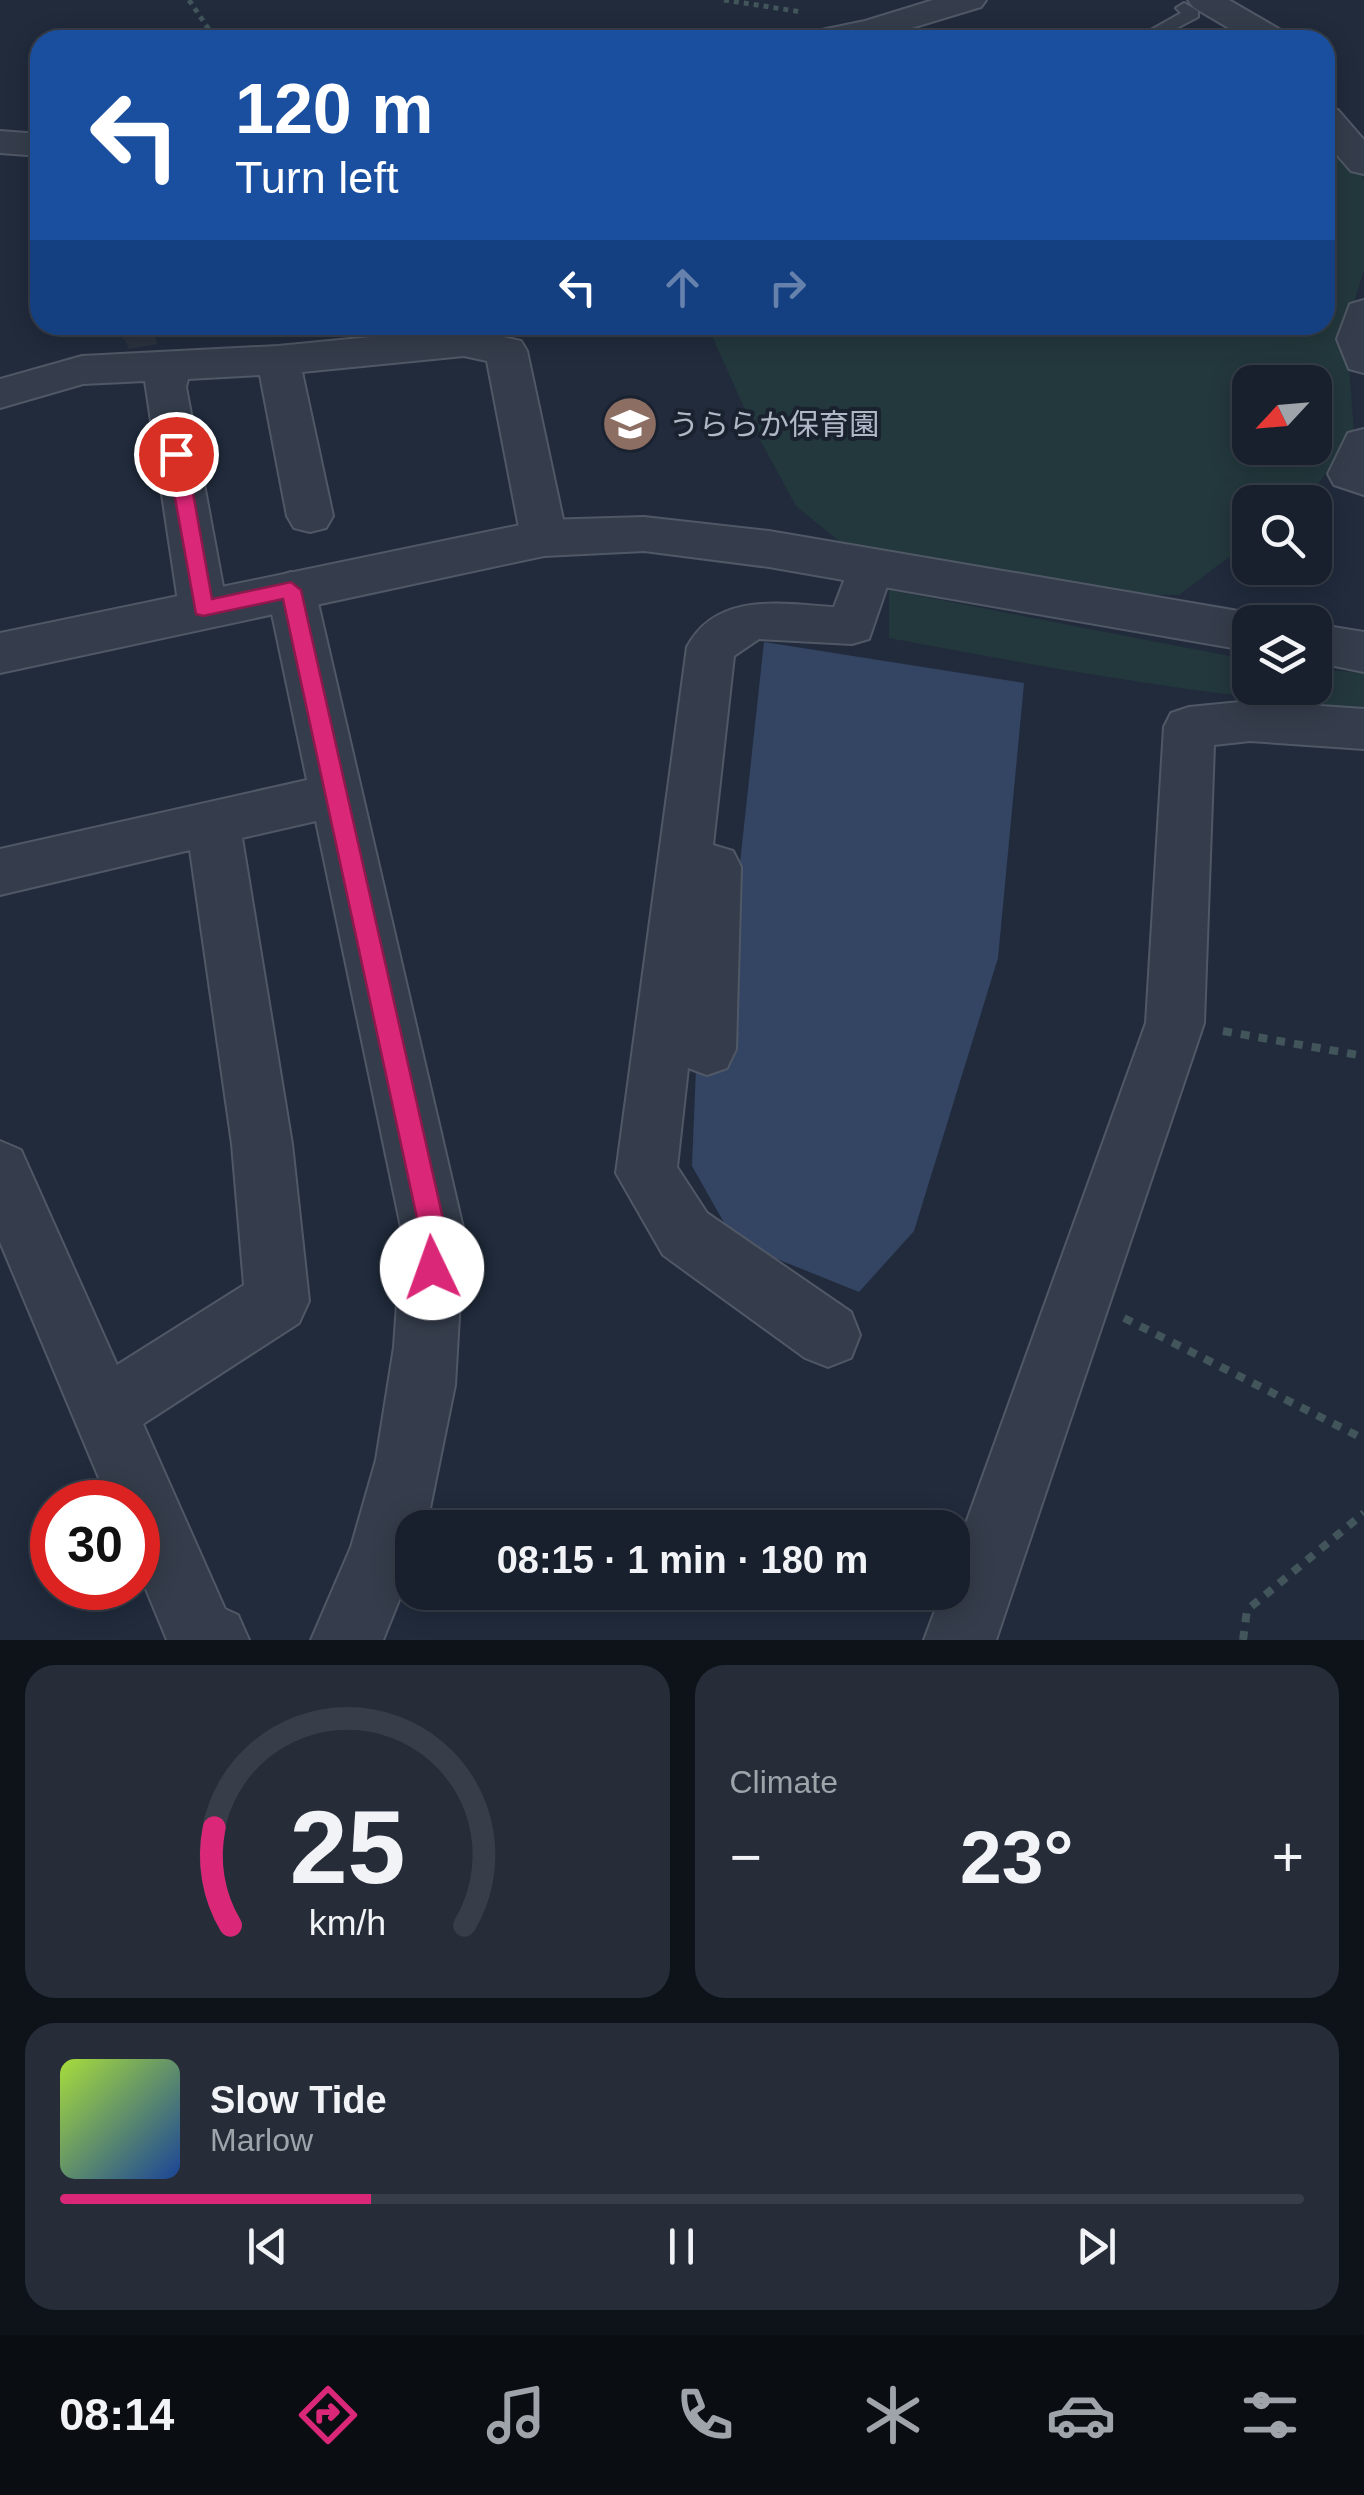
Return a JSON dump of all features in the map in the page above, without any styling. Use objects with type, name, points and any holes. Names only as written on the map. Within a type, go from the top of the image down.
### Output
[{"type":"street","points":[[871,30],[969,0]]},
{"type":"street","points":[[1190,2],[1252,30]]},
{"type":"street","points":[[1335,130],[1364,163]]},
{"type":"street","points":[[0,142],[30,144]]},
{"type":"street","points":[[1364,313],[1358,340],[1364,360]]},
{"type":"street","points":[[0,394],[82,370],[170,364],[302,347],[464,342],[506,351],[544,538]]},
{"type":"street","points":[[302,347],[310,516]]},
{"type":"street","points":[[170,364],[165,387],[203,608]]},
{"type":"street","points":[[1364,444],[1350,474],[1364,479]]},
{"type":"street","points":[[0,652],[544,538],[644,534],[770,548],[1232,629]]},
{"type":"street","points":[[828,1335],[685,1234],[646,1174],[711,647],[750,620],[852,626],[871,566]]},
{"type":"street","points":[[291,590],[433,1232],[432,1304],[418,1420],[390,1536],[346,1640]]},
{"type":"street","points":[[1332,646],[1364,652]]},
{"type":"street","points":[[706,682],[722,686],[707,1049]]},
{"type":"street","points":[[960,1640],[1175,1022],[1190,727],[1250,721],[1364,729]]},
{"type":"street","points":[[0,872],[336,796]]},
{"type":"street","points":[[103,1412],[277,1301],[262,1144],[213,824]]},
{"type":"street","points":[[0,1170],[200,1634],[213,1640]]},
{"type":"lane","points":[[1161,30],[1192,14],[1190,2]]},
{"type":"path","points":[[189,0],[209,30]]},
{"type":"path","points":[[1175,1022],[1364,1056]]},
{"type":"path","points":[[1080,1295],[1364,1439]]},
{"type":"path","points":[[1243,1640],[1246,1610],[1364,1513]]},
{"type":"green space","points":[[1335,130],[1356,154],[1364,181],[1364,270],[1346,327],[1354,432],[1332,464],[1332,365],[1232,365],[1232,465],[1331,465],[1318,485],[1232,485],[1232,555],[1179,595],[1118,594],[1016,572],[850,550],[796,506],[753,427],[712,335],[1335,335]]},
{"type":"green space","points":[[889,590],[1232,657],[1232,694],[1126,680],[889,638]]},
{"type":"green space","points":[[1332,670],[1364,673],[1364,708],[1332,705]]},
{"type":"water","points":[[764,642],[1024,683],[998,958],[914,1231],[859,1292],[735,1242],[692,1166],[696,1069],[718,1066]]},
{"type":"place","name":"うららか保育園","points":[[630,424]]},
{"type":"route","points":[[176,454],[203,608],[291,590],[433,1232],[432,1268]]}]
